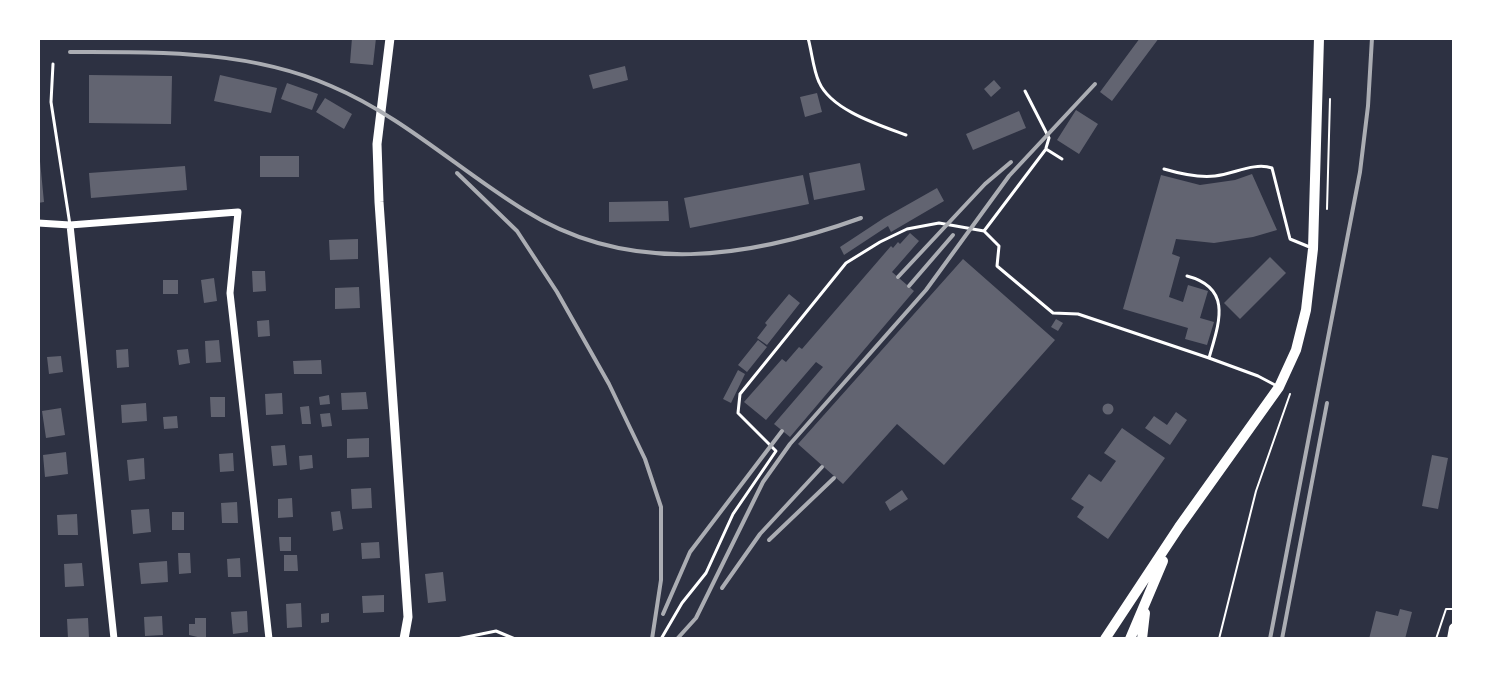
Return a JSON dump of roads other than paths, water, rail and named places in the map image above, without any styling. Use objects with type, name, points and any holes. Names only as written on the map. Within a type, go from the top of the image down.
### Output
[{"type":"main road","points":[[1105,639],[1179,527],[1279,387],[1296,350],[1303,323],[1313,249],[1319,38]]},
{"type":"main road","points":[[1130,639],[1179,527]]},
{"type":"main road","points":[[1142,639],[1153,581]]},
{"type":"main road","points":[[1452,639],[1454,628]]},
{"type":"street","points":[[390,38],[377,144],[408,617],[404,639]]},
{"type":"street","points":[[38,223],[70,225],[238,212],[230,293],[269,639]]},
{"type":"street","points":[[70,225],[114,639]]},
{"type":"lane","points":[[808,38],[820,85],[839,104],[870,122],[906,135]]},
{"type":"lane","points":[[53,64],[51,102],[70,225]]},
{"type":"lane","points":[[984,231],[1046,149],[1049,138],[1025,91]]},
{"type":"lane","points":[[1046,149],[1062,159]]},
{"type":"lane","points":[[1164,169],[1200,177],[1233,174],[1262,164],[1272,168],[1290,239],[1313,249]]},
{"type":"lane","points":[[661,639],[682,603],[706,573],[733,514],[776,451],[738,413],[740,394],[846,263],[907,229],[939,223],[984,231],[999,246],[997,266],[1053,313],[1078,314],[1209,358],[1279,387]]},
{"type":"lane","points":[[1187,276],[1204,280],[1213,288],[1218,302],[1220,318],[1209,358]]},
{"type":"lane","points":[[457,639],[496,631],[515,639]]},
{"type":"railway","points":[[1270,639],[1360,172],[1372,38]]},
{"type":"railway","points":[[70,52],[170,53],[236,59],[300,74],[382,112],[524,210],[564,231],[606,245],[648,253],[734,251],[819,232],[861,218]]},
{"type":"railway","points":[[677,639],[696,618],[763,482],[790,444],[926,290],[1009,176],[1095,84]]},
{"type":"railway","points":[[898,277],[985,184],[1011,162]]},
{"type":"railway","points":[[457,173],[517,231],[557,292],[609,384],[645,459],[661,507],[661,580],[652,639]]},
{"type":"railway","points":[[909,286],[953,235]]},
{"type":"railway","points":[[1282,639],[1327,403]]},
{"type":"railway","points":[[663,614],[690,552],[782,431]]},
{"type":"railway","points":[[722,588],[760,534],[822,467]]},
{"type":"railway","points":[[769,540],[834,478]]}]
